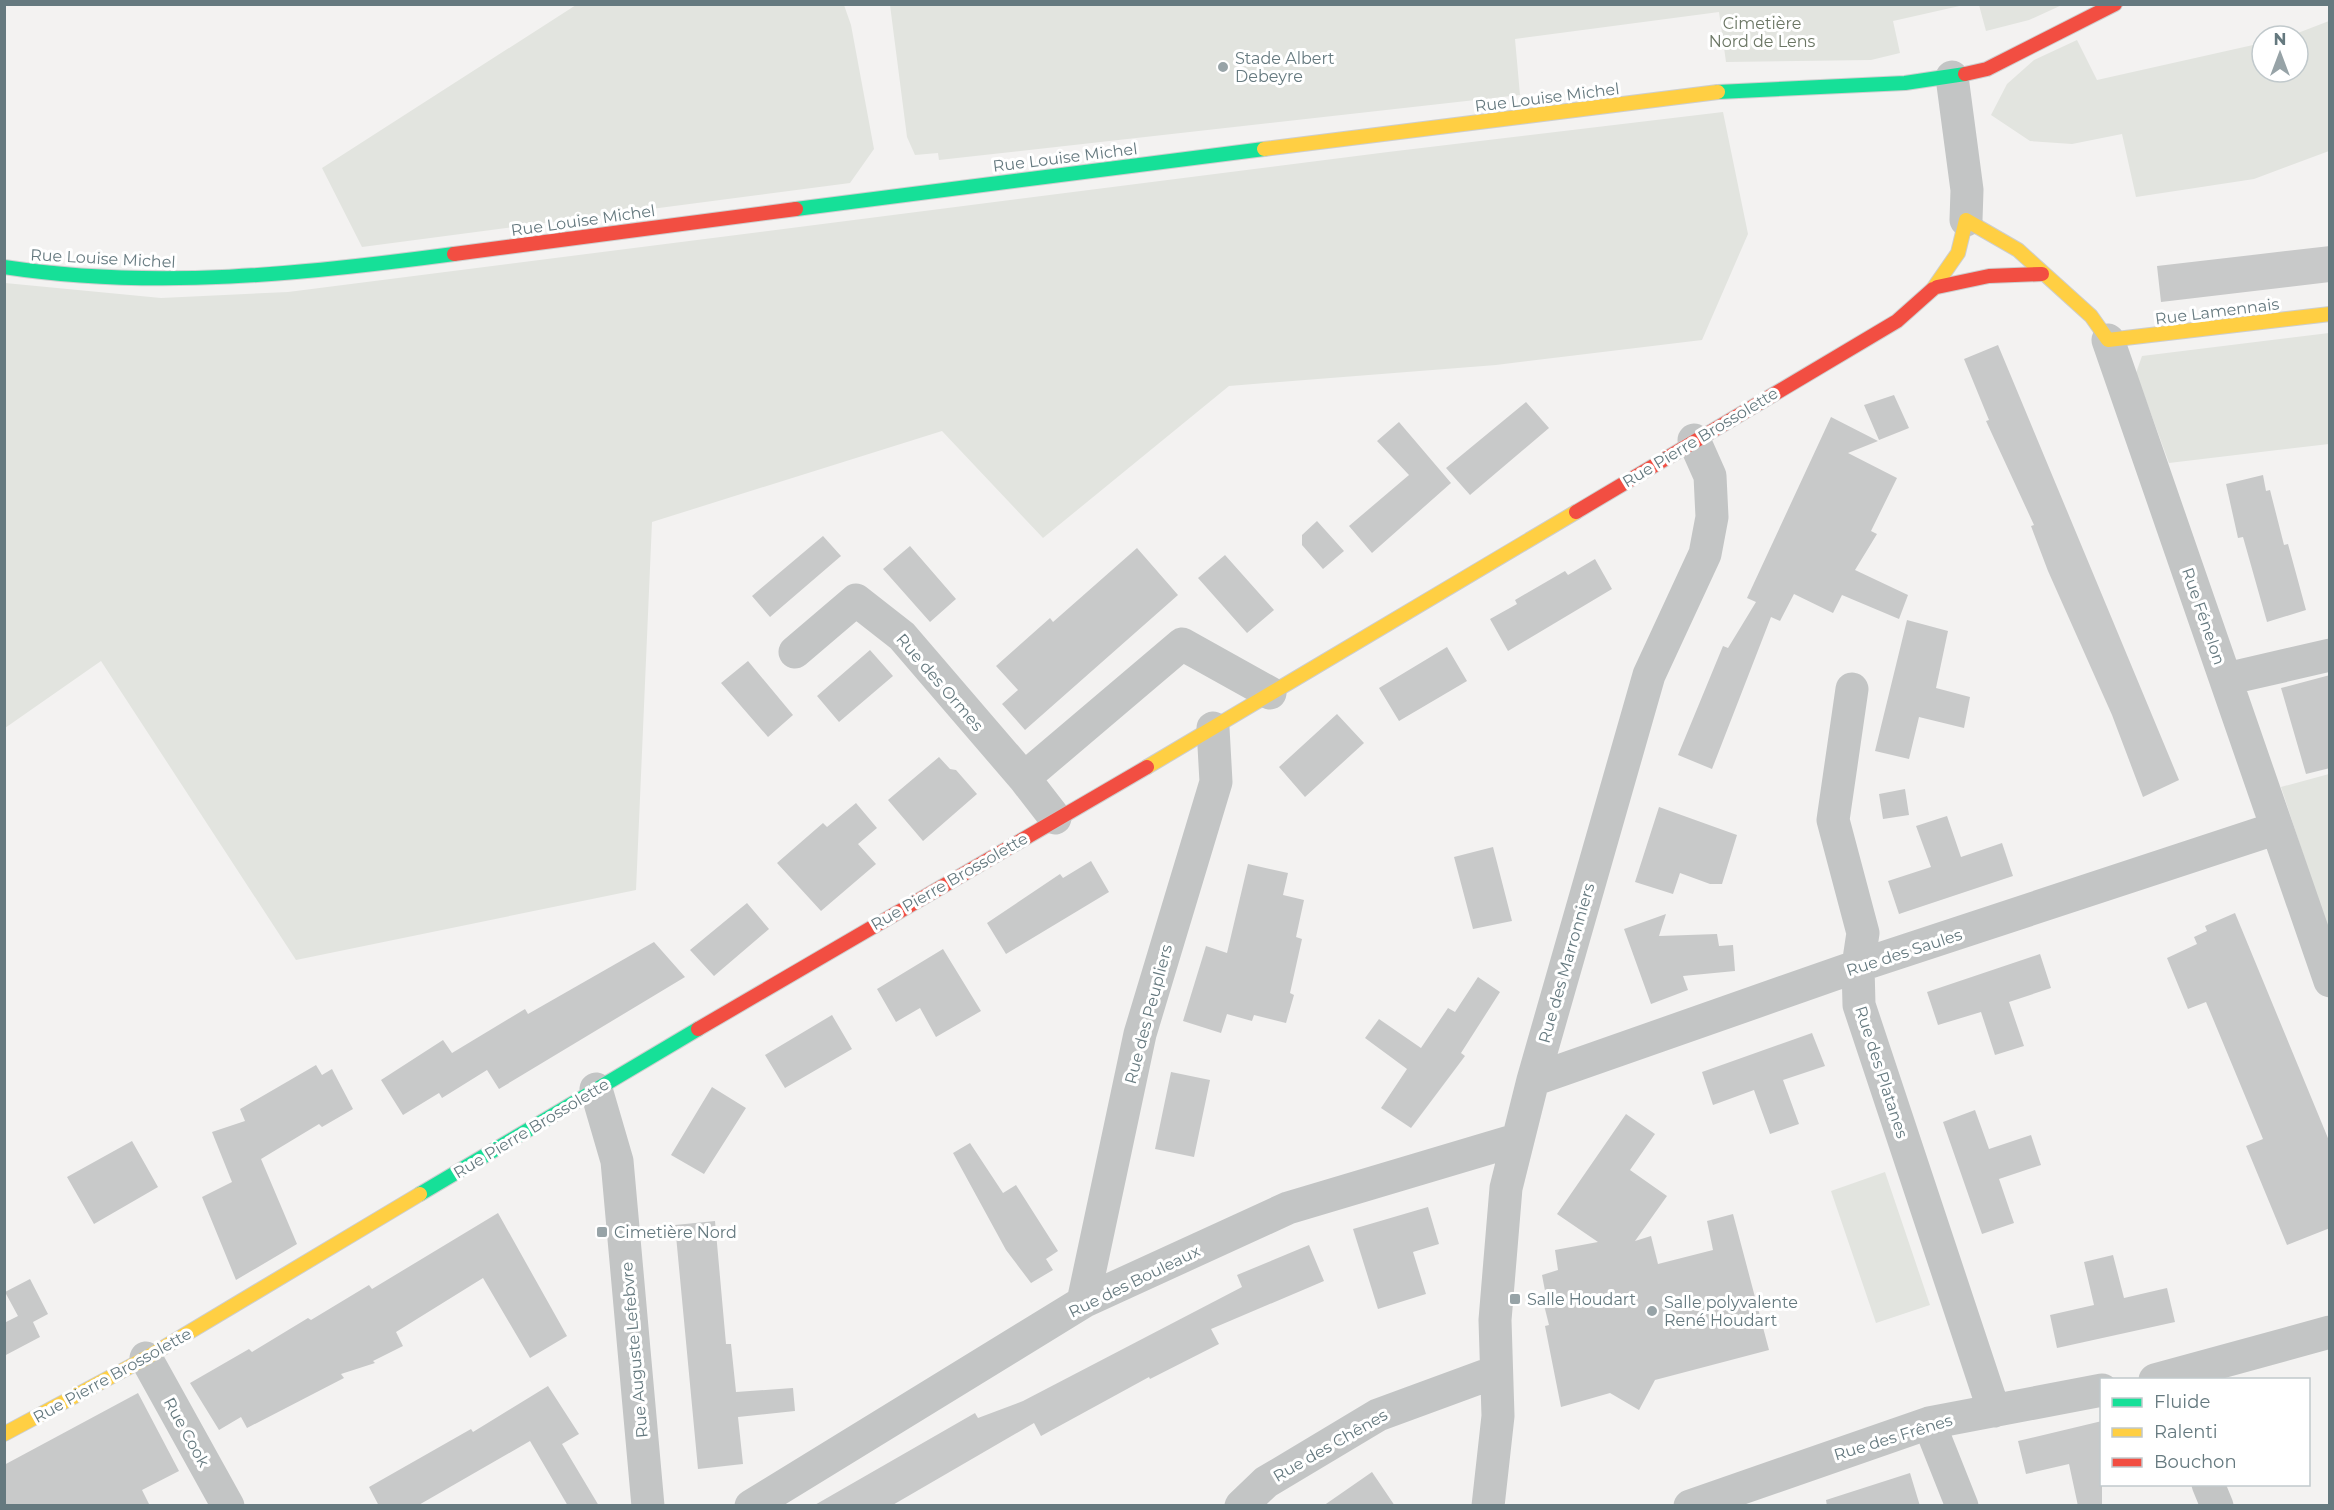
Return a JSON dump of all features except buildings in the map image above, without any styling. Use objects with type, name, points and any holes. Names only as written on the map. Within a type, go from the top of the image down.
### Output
[{"type":"street","name":"Rue Louise Michel","points":[[4,267],[38,273],[142,280],[235,279],[323,271],[1670,98],[1728,92],[1905,83],[1952,77],[1987,69],[2115,4]]},
{"type":"street","name":"Rue Pierre Brossolette","points":[[8,1426],[146,1358],[596,1089],[1055,818],[1213,728],[1897,321],[1937,287],[1954,264],[1962,244],[1967,190],[1952,77]]},
{"type":"street","name":"Rue Fénelon","points":[[1966,220],[2018,250],[2042,274],[2067,292],[2091,316],[2108,340],[2330,981]]},
{"type":"street","points":[[1937,287],[1980,275],[2004,272],[2042,274]]},
{"type":"street","name":"Rue Lamennais","points":[[2108,340],[2330,314]]},
{"type":"street","name":"Rue des Marronniers","points":[[1488,1506],[1498,1416],[1495,1320],[1506,1188],[1516,1140],[1649,675],[1705,555],[1712,517],[1710,476],[1694,440]]},
{"type":"street","name":"Rue des Ormes","points":[[795,652],[856,600],[902,636],[1024,778]]},
{"type":"street","points":[[1055,818],[1024,778],[1182,644],[1270,693]]},
{"type":"street","points":[[2226,679],[2330,655]]},
{"type":"street","name":"Rue des Platanes","points":[[1852,689],[1833,820],[1863,933],[1858,966],[1859,1005],[1994,1411]]},
{"type":"street","name":"Rue des Peupliers","points":[[1083,1302],[1140,1034],[1216,782],[1213,728]]},
{"type":"street","name":"Rue des Saules","points":[[1533,1080],[1858,966],[2277,828]]},
{"type":"street","name":"Rue Auguste Lefebvre","points":[[596,1089],[617,1161],[648,1506]]},
{"type":"street","name":"Rue des Bouleaux","points":[[751,1506],[1083,1302],[1288,1208],[1516,1140]]},
{"type":"street","points":[[2164,1378],[2330,1332]]},
{"type":"street","name":"Rue Cook","points":[[146,1358],[228,1506]]},
{"type":"street","name":"Rue des Chênes","points":[[1241,1506],[1266,1482],[1378,1414],[1495,1372]]},
{"type":"street","name":"Rue des Frênes","points":[[1690,1506],[1929,1423],[2100,1390]]},
{"type":"street","points":[[1929,1423],[1962,1506]]},
{"type":"street","points":[[2208,1486],[2217,1506]]},
{"type":"green space","name":"Stade Albert Debeyre","points":[[890,4],[1964,5],[1893,21],[1900,53],[1871,60],[1726,62],[1719,12],[1515,39],[1520,95],[939,160],[938,153],[915,155],[907,137]]},
{"type":"green space","points":[[1979,4],[2062,5],[2029,20],[1986,31]]},
{"type":"green space","points":[[576,5],[844,5],[851,25],[874,149],[850,183],[362,247],[322,168]]},
{"type":"green space","points":[[2329,21],[2329,151],[2254,179],[2136,197],[2122,134],[2072,144],[2030,141],[1991,115],[2007,84],[2034,60],[2077,40],[2097,80],[2250,46],[2250,84],[2310,84],[2310,28]]},
{"type":"green space","points":[[1723,112],[1748,234],[1702,340],[1496,365],[1229,386],[1043,538],[942,431],[652,522],[636,890],[296,960],[101,661],[5,728],[5,283],[161,298],[288,292],[1388,152]]},
{"type":"green space","points":[[2329,333],[2329,444],[2169,463],[2136,373],[2142,356]]},
{"type":"green space","points":[[2329,774],[2329,933],[2281,787]]},
{"type":"green space","points":[[1885,1172],[1930,1305],[1876,1323],[1831,1191]]},
{"type":"traffic: fast","points":[[1718,92],[1905,83],[1965,74]]},
{"type":"traffic: fast","points":[[796,209],[1264,149]]},
{"type":"traffic: fast","points":[[4,267],[61,274],[117,277],[229,277],[342,268],[454,254]]},
{"type":"traffic: fast","points":[[420,1194],[698,1029]]},
{"type":"traffic: slow","points":[[1264,149],[1718,92]]},
{"type":"traffic: slow","points":[[1933,289],[1958,253],[1966,220],[2018,250],[2091,316],[2108,340],[2330,314]]},
{"type":"traffic: slow","points":[[1147,767],[1576,512]]},
{"type":"traffic: slow","points":[[4,1434],[146,1358],[420,1194]]},
{"type":"traffic: jam","points":[[1965,74],[1987,69],[2115,4]]},
{"type":"traffic: jam","points":[[454,254],[796,209]]},
{"type":"traffic: jam","points":[[1937,287],[1989,276],[2042,274]]},
{"type":"traffic: jam","points":[[1576,512],[1897,321],[1933,289]]},
{"type":"traffic: jam","points":[[698,1029],[1147,767]]},
{"type":"place","name":"Stade Albert Debeyre","points":[[1223,67]]},
{"type":"place","name":"Cimetière Nord","points":[[602,1232]]},
{"type":"place","name":"Salle Houdart","points":[[1515,1299]]},
{"type":"place","name":"Salle polyvalente René Houdart","points":[[1652,1311]]},
{"type":"park label","name":"Cimetière Nord de Lens","points":[[1762,32]]}]
